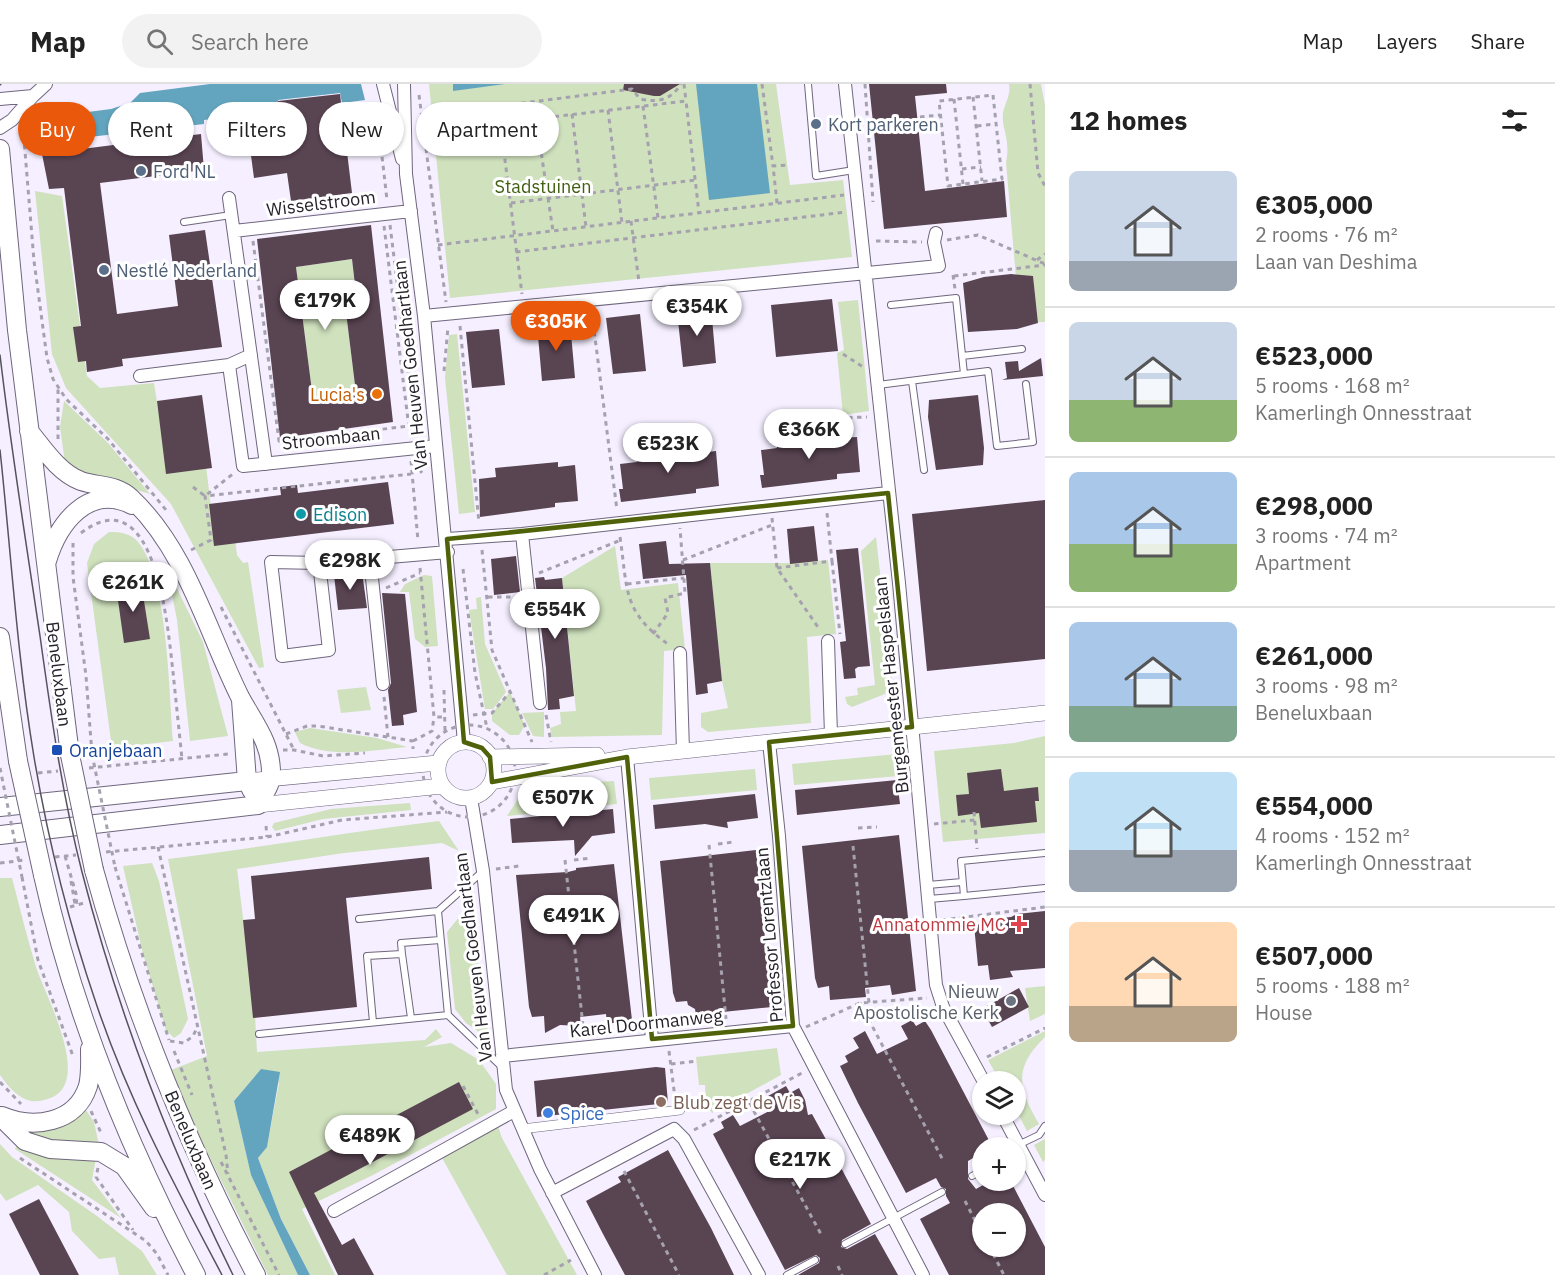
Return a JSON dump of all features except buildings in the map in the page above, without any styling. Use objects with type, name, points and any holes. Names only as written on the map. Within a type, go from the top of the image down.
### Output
[{"type":"main road","name":"Beneluxbaan","points":[[0,149],[45,566],[70,754],[94,870],[115,946],[151,1044],[216,1199],[256,1275]]},
{"type":"main road","points":[[29,431],[61,468],[81,481],[112,486],[129,496],[160,531],[195,595],[241,698],[257,722],[268,752],[272,778],[258,805]]},
{"type":"main road","points":[[45,566],[59,530],[68,518],[85,504],[99,500],[114,500],[143,510]]},
{"type":"main road","points":[[0,638],[18,760],[58,941],[89,1038],[134,1148],[196,1275]]},
{"type":"main road","points":[[241,698],[247,753],[247,780],[258,805]]},
{"type":"main road","points":[[0,807],[247,780]]},
{"type":"main road","points":[[0,836],[258,805]]},
{"type":"main road","points":[[0,1116],[22,1123],[35,1124],[61,1116],[75,1107],[87,1087],[90,1072],[89,1038]]},
{"type":"main road","points":[[0,1116],[25,1142],[50,1149],[101,1152],[124,1166],[181,1246]]},
{"type":"street","points":[[27,102],[46,84]]},
{"type":"street","name":"Van Heuven Goedhartlaan","points":[[383,84],[406,174]]},
{"type":"street","name":"Van Heuven Goedhartlaan","points":[[404,84],[406,174],[424,316],[464,742]]},
{"type":"street","points":[[845,84],[867,273]]},
{"type":"street","points":[[0,99],[33,96]]},
{"type":"street","points":[[0,128],[12,120],[18,112]]},
{"type":"street","name":"Stroombaan","points":[[229,198],[266,464]]},
{"type":"street","name":"Wisselstroom","points":[[234,231],[411,211]]},
{"type":"street","points":[[424,316],[641,293],[939,266],[935,238]]},
{"type":"street","name":"Burgemeester Haspelslaan","points":[[867,273],[924,825],[936,985],[978,1071]]},
{"type":"street","points":[[140,376],[230,364],[251,355]]},
{"type":"street","points":[[230,364],[243,466]]},
{"type":"street","name":"Stroombaan","points":[[243,466],[436,446]]},
{"type":"street","points":[[319,563],[329,650],[282,656],[271,562],[319,563],[419,555],[447,545],[460,537],[522,534],[888,493]]},
{"type":"street","points":[[522,534],[540,702]]},
{"type":"street","points":[[370,559],[383,684]]},
{"type":"street","points":[[829,642],[831,735]]},
{"type":"street","points":[[680,653],[683,751]]},
{"type":"street","points":[[492,782],[627,757],[1045,713]]},
{"type":"street","points":[[464,742],[482,747],[490,757],[494,769],[492,782],[486,790],[471,798],[458,798],[442,786],[438,775],[438,763],[448,748],[464,742]]},
{"type":"street","name":"Professor Lorentzlaan","points":[[769,742],[795,1029],[923,1275]]},
{"type":"street","points":[[490,757],[627,757]]},
{"type":"street","points":[[627,757],[652,1039]]},
{"type":"street","points":[[247,780],[438,763]]},
{"type":"street","points":[[258,805],[442,786]]},
{"type":"street","name":"Van Heuven Goedhartlaan","points":[[471,798],[483,871],[506,1090],[552,1193],[595,1275]]},
{"type":"street","name":"Karel Doormanweg","points":[[503,1062],[585,1047],[652,1039],[795,1029]]},
{"type":"street","points":[[522,1129],[680,1110]]},
{"type":"street","points":[[334,1211],[514,1111]]},
{"type":"street","points":[[552,1193],[674,1129],[687,1133],[759,1275]]},
{"type":"street","points":[[1026,1163],[1045,1195]]},
{"type":"lane","points":[[808,84],[816,176],[855,170]]},
{"type":"lane","points":[[184,222],[231,215]]},
{"type":"lane","points":[[891,305],[956,298],[964,374]]},
{"type":"lane","points":[[962,356],[1022,349]]},
{"type":"lane","points":[[877,381],[912,381],[988,371],[997,446],[1033,442],[1026,384]]},
{"type":"lane","points":[[912,381],[924,470]]},
{"type":"lane","points":[[964,896],[961,861],[1045,853]]},
{"type":"lane","points":[[359,919],[438,911],[483,871]]},
{"type":"lane","points":[[928,885],[962,882]]},
{"type":"lane","points":[[929,899],[1045,888]]},
{"type":"lane","points":[[438,911],[448,1015],[503,1062]]},
{"type":"lane","points":[[411,1018],[401,943],[440,940]]},
{"type":"lane","points":[[374,1022],[367,957],[402,954]]},
{"type":"lane","points":[[259,1034],[448,1015]]},
{"type":"lane","points":[[1026,1144],[1039,1135],[1045,1126]]},
{"type":"lane","points":[[845,1244],[942,1192]]},
{"type":"lane","points":[[787,1275],[815,1260]]},
{"type":"path","points":[[418,84],[420,102]]},
{"type":"path","points":[[682,84],[699,213]]},
{"type":"path","points":[[523,102],[632,89],[640,99],[661,101],[672,96],[682,84]]},
{"type":"path","points":[[762,84],[777,203]]},
{"type":"path","points":[[865,84],[874,208]]},
{"type":"path","points":[[1030,84],[1038,173],[1045,186]]},
{"type":"path","points":[[993,95],[1002,178],[948,186],[939,101],[973,97],[993,95]]},
{"type":"path","points":[[973,97],[982,181]]},
{"type":"path","points":[[954,99],[963,184]]},
{"type":"path","points":[[559,115],[686,101]]},
{"type":"path","points":[[643,106],[657,218]]},
{"type":"path","points":[[608,110],[622,222]]},
{"type":"path","points":[[572,114],[586,227]]},
{"type":"path","points":[[920,117],[940,115]]},
{"type":"path","points":[[976,126],[996,124]]},
{"type":"path","points":[[26,156],[44,343],[50,369],[58,388],[57,433],[61,468]]},
{"type":"path","name":"Van Heuven Goedhartlaan","points":[[381,156],[413,448]]},
{"type":"path","points":[[427,156],[438,245],[452,312],[488,597],[492,650],[534,746]]},
{"type":"path","points":[[505,156],[523,305]]},
{"type":"path","points":[[542,156],[553,231]]},
{"type":"path","points":[[773,166],[788,165]]},
{"type":"path","points":[[962,169],[981,167]]},
{"type":"path","points":[[511,203],[695,180]]},
{"type":"path","points":[[438,245],[858,193]]},
{"type":"path","points":[[516,252],[860,210]]},
{"type":"path","points":[[286,734],[307,726],[318,726],[413,741],[432,731],[434,717],[411,474],[413,448],[386,214]]},
{"type":"path","points":[[631,221],[641,293]]},
{"type":"path","points":[[875,230],[876,241],[978,236],[1045,265]]},
{"type":"path","points":[[253,236],[279,441],[410,426]]},
{"type":"path","points":[[1036,260],[1045,254]]},
{"type":"path","points":[[954,276],[1045,265]]},
{"type":"path","points":[[590,300],[629,599],[637,617],[653,634],[680,653]]},
{"type":"path","points":[[444,373],[452,312]]},
{"type":"path","points":[[843,354],[877,381]]},
{"type":"path","points":[[839,418],[881,416]]},
{"type":"path","points":[[205,496],[243,466]]},
{"type":"path","points":[[193,487],[205,496],[411,474]]},
{"type":"path","points":[[191,550],[211,540],[205,496]]},
{"type":"path","points":[[770,506],[777,568],[829,642],[840,639],[825,500]]},
{"type":"path","points":[[653,634],[668,613],[665,598],[685,593],[680,516]]},
{"type":"path","name":"Beneluxbaan","points":[[68,518],[73,539],[73,577],[86,676],[92,754],[115,867],[170,1041],[192,1096]]},
{"type":"path","points":[[78,535],[94,524],[107,520],[120,521],[139,537],[148,551],[166,606],[182,759],[247,753]]},
{"type":"path","points":[[683,560],[772,525]]},
{"type":"path","points":[[460,537],[475,673],[487,728]]},
{"type":"path","points":[[526,578],[621,540]]},
{"type":"path","points":[[777,568],[832,561]]},
{"type":"path","points":[[373,594],[420,573]]},
{"type":"path","points":[[627,584],[684,578]]},
{"type":"path","points":[[488,597],[528,597]]},
{"type":"path","points":[[444,683],[445,730]]},
{"type":"path","points":[[383,684],[387,737]]},
{"type":"path","points":[[434,717],[492,713],[510,692]]},
{"type":"path","points":[[540,702],[545,708],[551,746]]},
{"type":"path","points":[[413,741],[413,749]]},
{"type":"path","points":[[405,749],[427,749]]},
{"type":"path","points":[[268,752],[294,750],[323,756],[374,753]]},
{"type":"path","points":[[0,768],[38,960],[75,1063]]},
{"type":"path","points":[[266,826],[267,837],[342,820],[447,812]]},
{"type":"path","points":[[974,812],[978,860]]},
{"type":"path","points":[[924,825],[975,820]]},
{"type":"path","points":[[858,828],[877,827]]},
{"type":"path","name":"Beneluxbaan","points":[[228,1178],[226,1155],[196,1028],[158,847],[267,837]]},
{"type":"path","points":[[718,843],[734,842]]},
{"type":"path","points":[[709,845],[728,1032]]},
{"type":"path","points":[[853,846],[869,1003]]},
{"type":"path","points":[[65,856],[77,897],[76,906],[69,870],[65,856]]},
{"type":"path","points":[[574,860],[591,858]]},
{"type":"path","points":[[565,860],[585,1047]]},
{"type":"path","points":[[0,863],[6,862]]},
{"type":"path","points":[[483,871],[519,866]]},
{"type":"path","points":[[70,907],[87,902]]},
{"type":"path","points":[[931,921],[1045,908]]},
{"type":"path","points":[[795,1029],[860,1003],[940,997]]},
{"type":"path","points":[[860,1003],[944,1162]]},
{"type":"path","points":[[170,1041],[172,1044],[184,1043],[193,1036],[196,1028]]},
{"type":"path","points":[[974,1064],[1045,1028]]},
{"type":"path","points":[[668,1038],[676,1104],[687,1133],[814,1067]]},
{"type":"path","points":[[671,1064],[697,1061]]},
{"type":"path","points":[[0,1082],[9,1094],[26,1106]]},
{"type":"path","points":[[463,1086],[485,1127]]},
{"type":"path","points":[[745,1095],[822,1236]]},
{"type":"path","points":[[13,1153],[146,1241],[157,1254],[168,1275]]},
{"type":"path","name":"Beneluxbaan","points":[[219,1158],[279,1275]]},
{"type":"path","points":[[618,1159],[679,1275]]},
{"type":"path","points":[[965,1201],[972,1215]]},
{"type":"path","points":[[544,1275],[584,1254]]},
{"type":"path","points":[[995,1257],[1004,1275]]},
{"type":"path","points":[[838,1266],[842,1275]]},
{"type":"highlighted area","points":[[888,493],[912,727],[769,742],[793,1026],[652,1039],[627,757],[492,782],[490,757],[482,748],[464,742],[447,539]]},
{"type":"green space","name":"Stadstuinen","points":[[429,84],[776,84],[790,185],[843,180],[852,257],[450,298],[436,156],[559,156],[559,102],[431,102]]},
{"type":"green space","points":[[1009,84],[1041,84],[1045,105],[1045,322],[1038,322],[1033,276],[1016,278],[1003,119]]},
{"type":"green space","points":[[35,191],[62,196],[87,376],[100,388],[154,383],[168,471],[206,466],[215,540],[235,539],[237,555],[243,563],[248,562],[264,667],[259,668],[171,504],[66,388],[52,354]]},
{"type":"green space","points":[[352,259],[358,311],[346,312],[356,393],[313,399],[296,267]]},
{"type":"green space","points":[[858,300],[869,411],[843,415],[837,353],[844,350],[838,302]]},
{"type":"green space","points":[[457,334],[475,512],[459,514],[445,378],[449,335]]},
{"type":"green space","points":[[64,401],[108,443],[150,494],[89,476],[65,463],[60,427]]},
{"type":"green space","points":[[109,532],[125,534],[138,542],[148,559],[156,581],[165,637],[173,741],[112,748],[87,563],[94,544]]},
{"type":"green space","points":[[876,537],[892,679],[885,694],[852,707],[847,704],[845,697],[858,695],[857,688],[875,685],[861,551]]},
{"type":"green space","points":[[615,546],[621,590],[678,583],[685,649],[664,651],[662,735],[552,737],[550,728],[561,724],[560,712],[576,711],[562,578]]},
{"type":"green space","points":[[828,560],[836,634],[807,637],[811,723],[708,732],[701,727],[701,713],[728,708],[722,681],[710,563],[791,563]]},
{"type":"green space","points":[[167,568],[203,642],[228,736],[190,741],[177,620]]},
{"type":"green space","points":[[424,575],[432,576],[438,646],[425,647],[415,639],[409,592],[400,592],[405,584]]},
{"type":"green space","points":[[481,597],[485,644],[506,692],[493,709],[485,709],[469,610],[477,609],[476,598]]},
{"type":"green space","points":[[366,687],[371,710],[341,713],[337,690]]},
{"type":"green space","points":[[510,692],[525,725],[519,735],[510,735],[492,721],[492,713]]},
{"type":"green space","points":[[544,712],[544,737],[533,736],[522,713]]},
{"type":"green space","points":[[310,728],[377,738],[407,747],[352,752],[325,751],[300,743],[295,732]]},
{"type":"green space","points":[[1045,736],[1045,833],[943,842],[934,751],[1014,743]]},
{"type":"green space","points":[[897,754],[899,776],[794,785],[792,764]]},
{"type":"green space","points":[[755,769],[757,790],[651,800],[649,778]]},
{"type":"green space","points":[[614,781],[617,804],[507,816],[518,799],[593,782]]},
{"type":"green space","points":[[410,803],[411,810],[323,819],[275,831],[272,827],[274,823],[331,809]]},
{"type":"green space","points":[[439,821],[459,851],[442,843],[344,853],[237,869],[255,1016],[257,1052],[425,1040],[436,1029],[442,1037],[424,1047],[451,1043],[479,1060],[496,1084],[496,1109],[373,1175],[302,1209],[335,1275],[310,1275],[281,1219],[258,1158],[267,1146],[279,1083],[261,1069],[234,1101],[251,1175],[298,1275],[268,1275],[204,1146],[171,1070],[207,1056],[168,859]]},
{"type":"green space","points":[[152,863],[159,881],[188,1019],[181,1033],[174,1038],[166,1030],[142,950],[123,866]]},
{"type":"green space","points":[[0,878],[12,878],[36,967],[55,1015],[67,1055],[68,1073],[64,1087],[53,1097],[42,1101],[31,1101],[21,1097],[0,1075]]},
{"type":"green space","points":[[469,905],[489,1039],[466,1023],[455,1009],[447,932]]},
{"type":"green space","points":[[1045,986],[1045,1014],[1030,1021],[1025,988]]},
{"type":"green space","points":[[1045,1031],[1045,1037],[1028,1059],[1024,1071],[994,1071],[988,1060]]},
{"type":"green space","points":[[777,1048],[781,1075],[712,1113],[706,1104],[705,1085],[699,1085],[696,1057]]},
{"type":"green space","points":[[1026,1097],[1039,1124],[1027,1131],[1024,1125],[1026,1125]]},
{"type":"green space","points":[[84,1107],[94,1122],[99,1145],[35,1141],[20,1129],[40,1130],[55,1127]]},
{"type":"green space","points":[[497,1123],[502,1138],[577,1275],[507,1275],[441,1156]]},
{"type":"green space","points":[[1045,1139],[1045,1160],[1043,1162],[1034,1145]]},
{"type":"green space","points":[[0,1144],[12,1157],[97,1216],[142,1251],[157,1275],[119,1275],[115,1257],[99,1259],[72,1231],[69,1212],[38,1185],[6,1201],[0,1193]]},
{"type":"green space","points":[[17,1145],[96,1158],[92,1180],[121,1218],[15,1149]]},
{"type":"water","points":[[210,84],[361,84],[365,100],[342,102],[340,93],[278,100],[278,102],[206,102],[204,124],[194,125],[194,102],[131,102],[140,93]]},
{"type":"water","points":[[453,84],[505,84],[453,91]]},
{"type":"water","points":[[696,84],[757,84],[770,193],[709,200]]},
{"type":"water","points":[[108,109],[108,135],[96,136],[96,111]]},
{"type":"water","points":[[261,1069],[280,1072],[267,1147],[258,1158],[281,1219],[310,1275],[298,1275],[251,1175],[234,1101]]},
{"type":"tram line","points":[[0,355],[53,725],[82,872],[112,976],[147,1078],[187,1177],[233,1275]]},
{"type":"tram line","points":[[0,450],[28,719],[46,819],[68,912],[96,1003],[123,1073],[153,1142],[222,1275]]},
{"type":"place","name":"Kort parkeren","points":[[816,124]]},
{"type":"place","name":"Ford NL","points":[[141,171]]},
{"type":"place","name":"Nestlé Nederland","points":[[104,270]]},
{"type":"place","name":"Lucia's","points":[[377,394]]},
{"type":"place","name":"Edison","points":[[301,514]]},
{"type":"place","name":"Oranjebaan","points":[[57,750]]},
{"type":"place","name":"Annatommie MC","points":[[1019,924]]},
{"type":"place","name":"Nieuw Apostolische Kerk","points":[[1011,1001]]},
{"type":"place","name":"Blub zegt de Vis","points":[[661,1102]]},
{"type":"place","name":"Spice","points":[[548,1113]]}]
